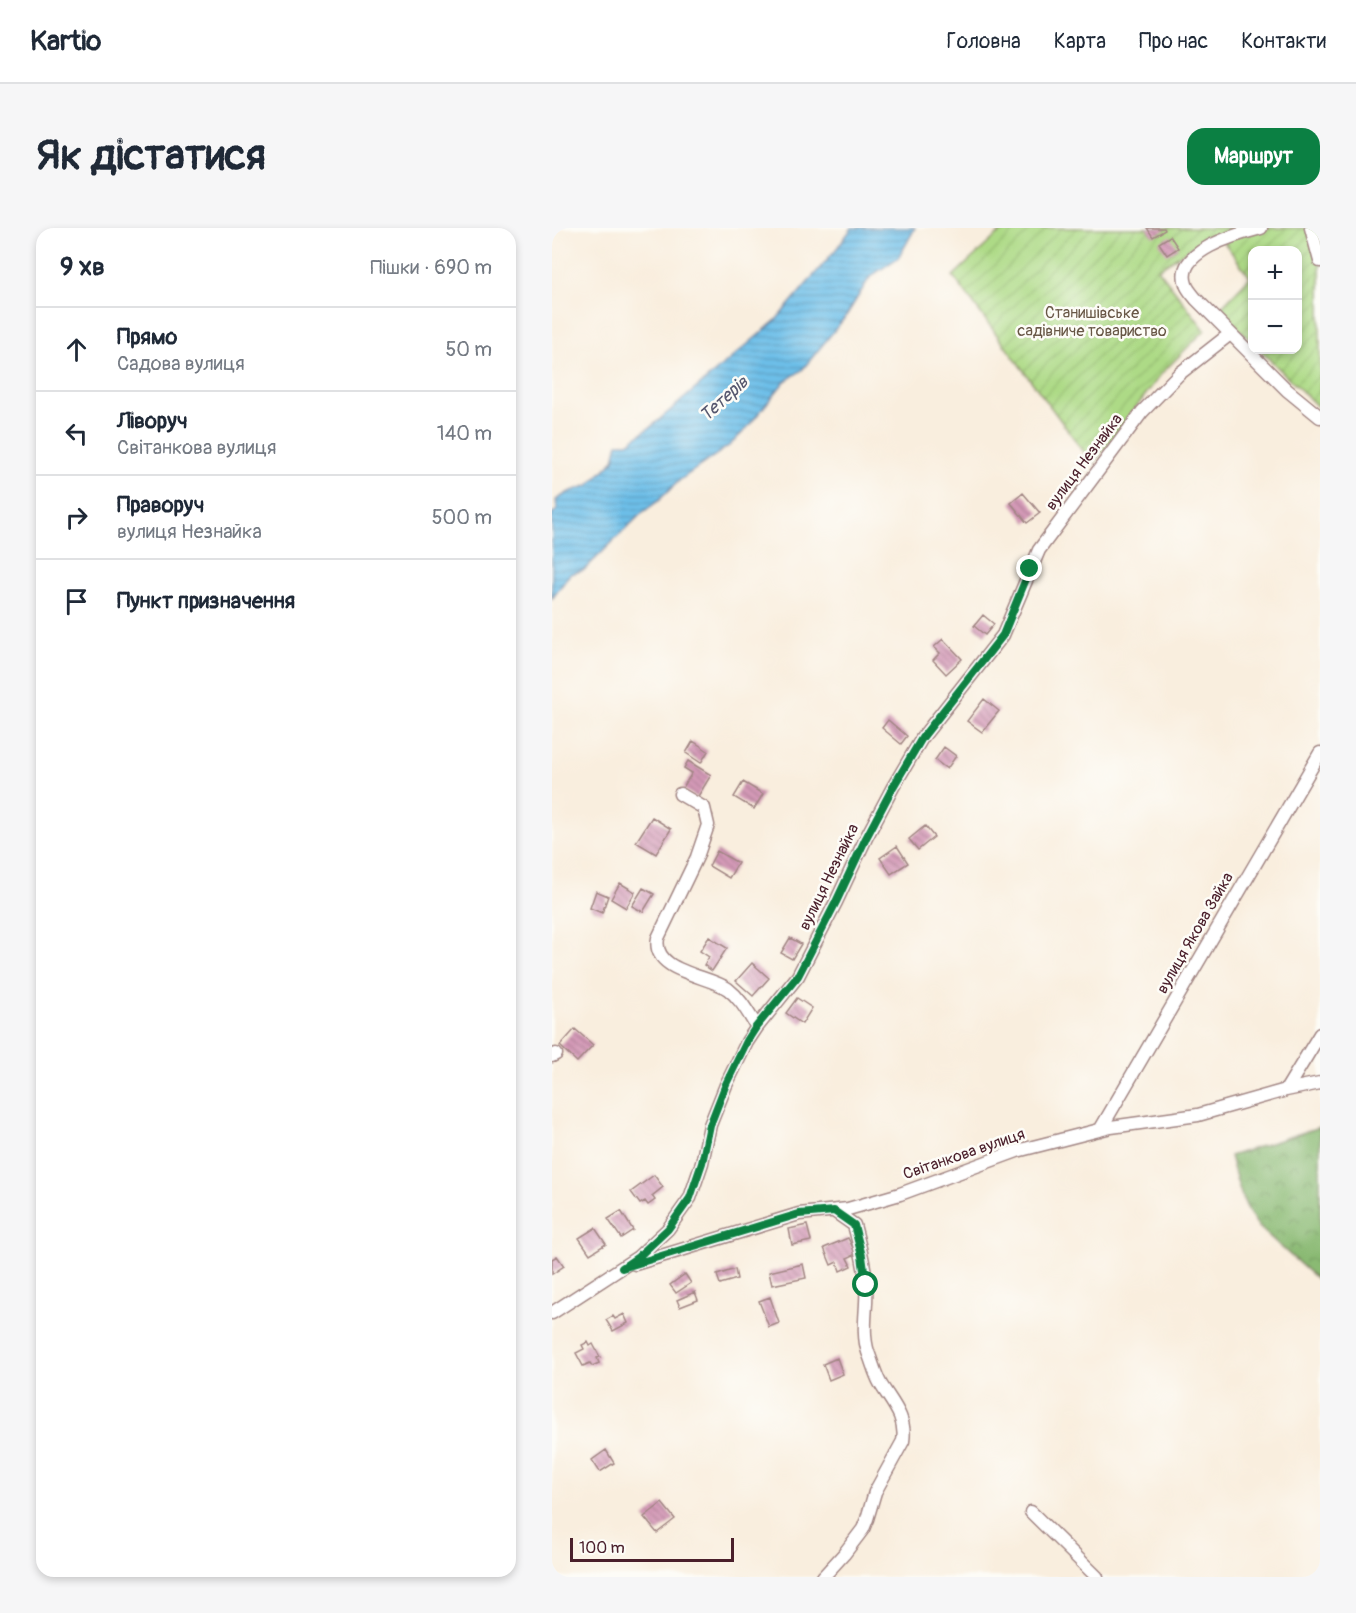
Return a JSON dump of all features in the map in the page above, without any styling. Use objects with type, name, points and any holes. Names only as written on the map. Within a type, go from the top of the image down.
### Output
[{"type":"street","points":[[1261,228],[1203,250],[1196,255],[1187,265],[1186,285],[1196,299],[1230,334],[1287,390],[1320,417]]},
{"type":"street","points":[[1311,228],[1320,261]]},
{"type":"street","name":"вулиця Незнайка","points":[[552,1313],[638,1257],[668,1229],[690,1198],[702,1163],[716,1108],[756,1027],[798,976],[866,838],[922,738],[1003,635],[1043,543],[1099,472],[1142,412],[1179,374],[1230,334]]},
{"type":"street","name":"вулиця Якова Зайка","points":[[1100,1130],[1320,753]]},
{"type":"street","points":[[680,794],[704,808],[708,825],[693,865],[658,938],[657,948],[663,958],[675,968],[719,984],[734,994],[756,1027]]},
{"type":"street","points":[[1286,1090],[1320,1034]]},
{"type":"street","name":"Світанкова вулиця","points":[[622,1268],[799,1214],[848,1209],[900,1194],[1017,1151],[1100,1130],[1198,1115],[1286,1090],[1320,1083]]},
{"type":"street","points":[[823,1577],[862,1529],[875,1492],[903,1441],[904,1432],[903,1423],[879,1381],[868,1350],[864,1267],[854,1225],[834,1211]]},
{"type":"street","points":[[1031,1512],[1096,1577]]},
{"type":"green space","name":"Станишівське садівниче товариство","points":[[1008,228],[1320,228],[1320,409],[1264,354],[1302,354],[1302,246],[1248,246],[1248,274],[1220,237],[1206,238],[1158,269],[1205,330],[1162,373],[1093,464],[953,276],[997,235]]},
{"type":"green space","name":"Станишівське садівниче товариство","points":[[1248,279],[1248,338],[1219,309]]},
{"type":"green space","points":[[1320,1127],[1320,1282],[1259,1227],[1244,1201],[1230,1156]]},
{"type":"water","name":"Тетерів","points":[[852,228],[915,228],[899,257],[870,277],[846,316],[802,370],[784,382],[746,429],[730,445],[680,480],[642,513],[584,570],[570,574],[552,599],[552,514],[557,510],[556,500],[569,492],[589,485],[614,460],[618,443],[628,443],[653,425],[776,320]]},
{"type":"building","points":[[1147,228],[1164,228],[1165,230],[1153,237]]},
{"type":"building","points":[[1170,236],[1178,248],[1167,255],[1159,243]]},
{"type":"building","points":[[1023,493],[1040,513],[1027,523],[1011,503]]},
{"type":"building","points":[[983,615],[994,624],[985,635],[974,626]]},
{"type":"building","points":[[943,639],[962,659],[946,674],[933,660],[940,653],[934,647]]},
{"type":"building","points":[[984,699],[999,711],[982,732],[967,721]]},
{"type":"building","points":[[888,720],[907,736],[901,744],[882,728]]},
{"type":"building","points":[[693,741],[708,751],[701,763],[686,753]]},
{"type":"building","points":[[944,747],[956,756],[947,769],[935,760]]},
{"type":"building","points":[[688,761],[711,775],[697,798],[682,789],[692,773],[684,768]]},
{"type":"building","points":[[743,782],[763,794],[754,809],[734,797]]},
{"type":"building","points":[[652,817],[671,829],[656,854],[636,842]]},
{"type":"building","points":[[925,826],[934,837],[918,850],[909,839]]},
{"type":"building","points":[[897,846],[908,863],[891,874],[880,858]]},
{"type":"building","points":[[717,851],[738,863],[729,878],[709,866]]},
{"type":"building","points":[[620,883],[635,892],[626,908],[611,899]]},
{"type":"building","points":[[643,888],[654,894],[643,912],[632,906]]},
{"type":"building","points":[[596,891],[608,896],[602,913],[590,908]]},
{"type":"building","points":[[709,937],[727,948],[712,971],[704,965],[709,957],[700,951]]},
{"type":"building","points":[[790,938],[801,944],[792,959],[781,953]]},
{"type":"building","points":[[752,963],[769,978],[753,996],[736,981]]},
{"type":"building","points":[[797,998],[812,1008],[802,1024],[786,1013]]},
{"type":"building","points":[[575,1029],[593,1045],[577,1062],[560,1046]]},
{"type":"building","points":[[654,1175],[663,1187],[652,1196],[655,1200],[648,1205],[645,1201],[640,1204],[631,1192]]},
{"type":"building","points":[[621,1211],[633,1230],[621,1238],[608,1219]]},
{"type":"building","points":[[807,1225],[811,1241],[792,1245],[789,1229]]},
{"type":"building","points":[[595,1228],[606,1244],[590,1254],[579,1238]]},
{"type":"building","points":[[848,1238],[856,1254],[847,1258],[851,1266],[840,1271],[837,1262],[831,1265],[824,1248]]},
{"type":"building","points":[[557,1256],[564,1266],[552,1274],[552,1259]]},
{"type":"building","points":[[803,1264],[806,1278],[772,1285],[769,1272]]},
{"type":"building","points":[[735,1269],[737,1279],[720,1284],[717,1275]]},
{"type":"building","points":[[685,1274],[691,1283],[676,1293],[670,1285]]},
{"type":"building","points":[[695,1292],[698,1300],[680,1307],[677,1300]]},
{"type":"building","points":[[770,1297],[779,1323],[769,1327],[759,1301]]},
{"type":"building","points":[[624,1314],[628,1323],[613,1331],[606,1320],[613,1316],[615,1319]]},
{"type":"building","points":[[588,1342],[590,1346],[593,1344],[600,1357],[597,1358],[599,1363],[583,1366],[576,1353],[584,1349],[582,1345]]},
{"type":"building","points":[[837,1358],[843,1374],[829,1380],[823,1364]]},
{"type":"building","points":[[606,1450],[614,1463],[600,1472],[592,1460]]},
{"type":"building","points":[[662,1503],[675,1519],[657,1533],[644,1517]]},
{"type":"route","points":[[866,1285],[854,1225],[834,1211],[799,1214],[622,1268],[638,1257],[668,1229],[690,1198],[702,1163],[710,1125],[726,1084],[747,1041],[798,976],[866,838],[922,738],[1003,635],[1030,569]]}]
